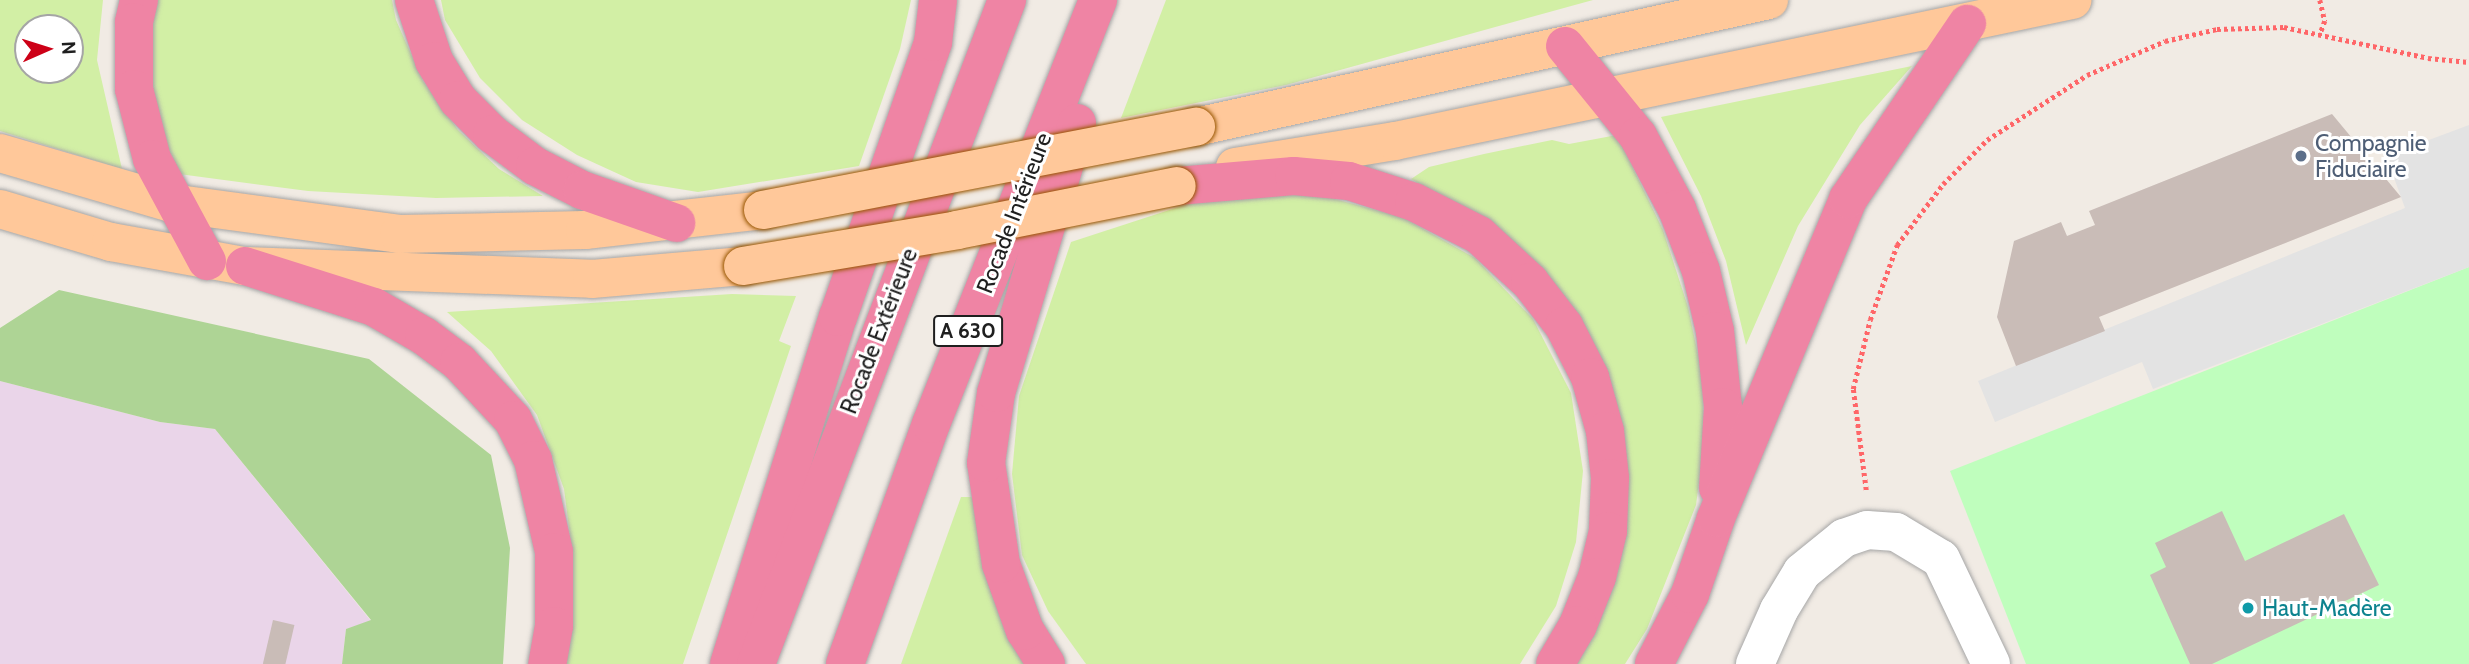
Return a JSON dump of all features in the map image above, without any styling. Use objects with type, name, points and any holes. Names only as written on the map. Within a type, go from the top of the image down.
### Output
[{"type":"highway","points":[[139,0],[134,22],[134,89],[152,159],[172,203],[207,261]]},
{"type":"highway","points":[[414,0],[434,61],[458,100],[492,134],[535,166],[582,190],[676,223]]},
{"type":"highway","points":[[729,664],[838,317],[933,42],[938,0]]},
{"type":"highway","name":"Rocade Extérieure","points":[[756,664],[1007,0]]},
{"type":"highway","name":"Rocade Intérieure","points":[[845,664],[931,424],[1098,0]]},
{"type":"highway","points":[[1046,664],[1025,631],[1001,564],[986,463],[996,393],[1114,0]]},
{"type":"highway","points":[[1654,664],[1690,594],[1716,518],[1848,199],[1967,24]]},
{"type":"highway","points":[[1565,46],[1610,97],[1638,136],[1677,209],[1701,271],[1715,331],[1723,407],[1716,518]]},
{"type":"highway","points":[[1177,186],[1294,176],[1349,181],[1414,202],[1479,235],[1530,282],[1564,326],[1590,377],[1605,432],[1610,478],[1608,531],[1597,577],[1578,625],[1555,664]]},
{"type":"highway","points":[[245,266],[374,307],[424,336],[459,362],[513,420],[534,460],[554,552],[554,626],[547,664]]},
{"type":"main road","points":[[0,153],[172,203],[400,234],[676,223],[763,210],[1196,127],[1769,0]]},
{"type":"main road","points":[[0,209],[111,242],[245,266],[593,279],[743,266],[957,230],[1177,186],[1247,163],[1395,141],[2073,0]]},
{"type":"street","points":[[1755,664],[1779,610],[1802,572],[1844,538],[1867,530],[1896,531],[1941,559],[1991,664]]},
{"type":"path","points":[[2320,0],[2325,21],[2321,32]]},
{"type":"path","points":[[1867,530],[1866,467],[1853,389],[1870,320],[1898,245],[1943,184],[1987,140],[2087,75],[2165,41],[2245,25],[2321,32],[2428,58],[2469,62]]},
{"type":"shaded area","points":[[2469,125],[2469,267],[2153,389],[2142,362],[1995,422],[1978,381],[2405,208],[2386,156]]},
{"type":"shaded area","points":[[0,381],[160,422],[215,429],[371,621],[346,629],[342,664],[0,664]]},
{"type":"green space","points":[[0,0],[103,0],[97,60],[122,169],[0,131]]},
{"type":"green space","points":[[154,0],[392,0],[396,20],[423,81],[458,130],[499,169],[543,196],[436,198],[308,191],[179,174],[162,134],[149,73]]},
{"type":"green space","points":[[441,0],[911,0],[900,49],[859,166],[698,192],[636,182],[577,155],[522,120],[480,78],[445,20]]},
{"type":"green space","points":[[1166,0],[1593,0],[1286,85],[1121,118]]},
{"type":"green space","points":[[1912,66],[1860,125],[1798,226],[1746,345],[1726,261],[1701,196],[1661,117]]},
{"type":"green space","points":[[1617,135],[1663,230],[1688,307],[1702,374],[1704,443],[1696,505],[1647,629],[1625,664],[1577,664],[1624,441],[1503,235],[1411,179],[1429,167],[1484,154],[1552,140],[1569,144]]},
{"type":"green space","points":[[1255,191],[1331,198],[1402,217],[1475,258],[1533,319],[1571,393],[1583,471],[1576,542],[1556,606],[1520,664],[1086,664],[1048,611],[1022,555],[1012,474],[1019,396],[1071,242],[1203,199]]},
{"type":"green space","points":[[2469,267],[2469,664],[2026,664],[1950,471]]},
{"type":"green space","points":[[59,290],[369,359],[491,455],[510,548],[503,664],[342,664],[346,629],[371,620],[215,429],[160,422],[0,381],[0,328]]},
{"type":"green space","points":[[732,294],[796,296],[779,341],[791,346],[683,664],[564,664],[571,543],[564,489],[537,415],[491,351],[447,312]]},
{"type":"green space","points":[[961,497],[973,497],[1032,664],[901,664]]},
{"type":"building","points":[[2332,114],[2401,197],[2099,317],[2105,331],[2016,366],[1997,317],[2014,241],[2061,222],[2067,236],[2095,225],[2089,211]]},
{"type":"building","name":"Haut-Madère","points":[[2222,511],[2245,561],[2344,514],[2379,585],[2212,664],[2190,664],[2150,575],[2166,567],[2155,543]]},
{"type":"building","points":[[273,620],[294,625],[285,664],[263,664]]},
{"type":"place","name":"Compagnie Fiduciaire","points":[[2301,156]]},
{"type":"place","name":"Haut-Madère","points":[[2248,608]]}]
